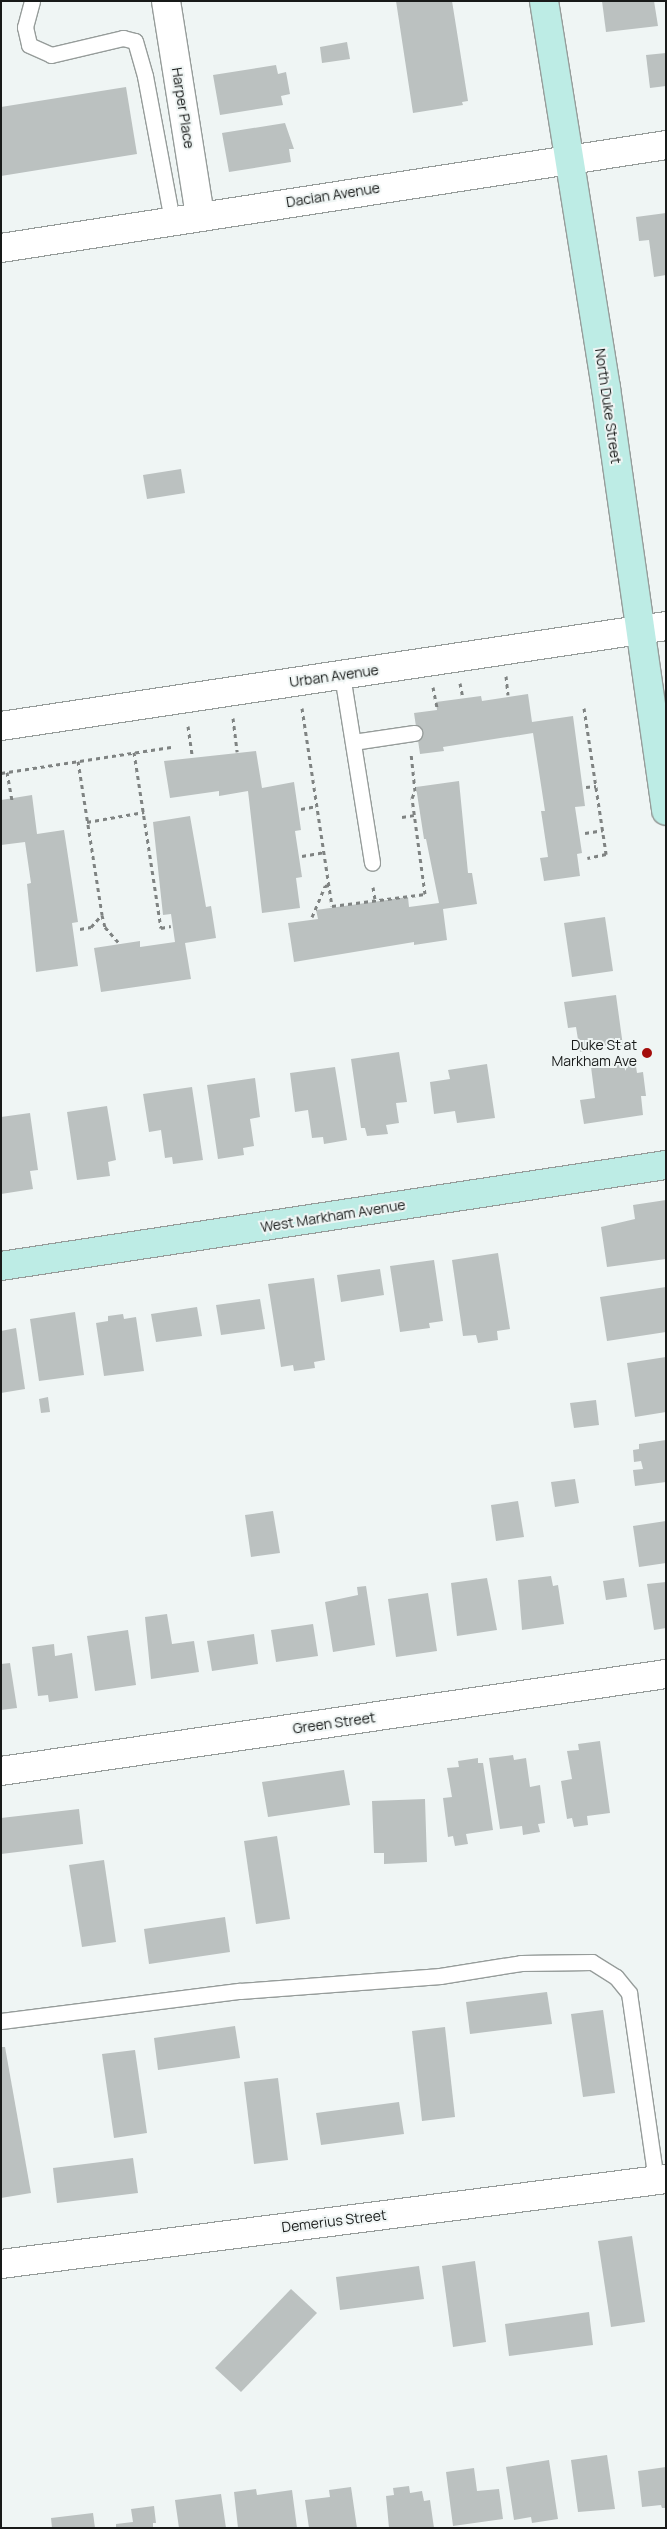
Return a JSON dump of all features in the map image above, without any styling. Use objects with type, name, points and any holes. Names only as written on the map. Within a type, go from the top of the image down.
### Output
[{"type":"main road","name":"North Duke Street","points":[[544,1],[606,388],[666,811]]},
{"type":"main road","name":"West Markham Avenue","points":[[1,1266],[666,1165]]},
{"type":"street","name":"Harper Place","points":[[166,1],[200,215]]},
{"type":"street","name":"Dacian Avenue","points":[[1,248],[200,215],[666,145]]},
{"type":"street","name":"Urban Avenue","points":[[1,726],[666,626]]},
{"type":"street","name":"Green Street","points":[[1,1771],[666,1674]]},
{"type":"street","name":"Demerius Street","points":[[1,2264],[661,2180]]},
{"type":"lane","points":[[32,1],[25,27],[29,45],[51,55],[123,38],[135,42],[145,76],[172,220]]},
{"type":"lane","points":[[342,675],[372,863]]},
{"type":"lane","points":[[353,742],[412,739]]},
{"type":"lane","points":[[1,2021],[240,1991],[440,1976],[521,1963],[592,1962],[616,1977],[629,1993],[661,2180]]},
{"type":"path","points":[[504,666],[508,695]]},
{"type":"path","points":[[433,684],[437,708]]},
{"type":"path","points":[[302,706],[332,906],[425,894],[412,798],[415,791],[412,739]]},
{"type":"path","points":[[231,708],[237,752]]},
{"type":"path","points":[[584,708],[606,854],[587,858]]},
{"type":"path","points":[[188,723],[192,755]]},
{"type":"path","points":[[1,773],[171,747]]},
{"type":"path","points":[[134,752],[161,928],[171,926]]},
{"type":"path","points":[[78,761],[102,915],[105,927],[118,942]]},
{"type":"path","points":[[7,772],[12,801]]},
{"type":"path","points":[[586,787],[596,786]]},
{"type":"path","points":[[301,809],[317,806]]},
{"type":"path","points":[[87,822],[144,812]]},
{"type":"path","points":[[402,817],[414,816]]},
{"type":"path","points":[[585,833],[603,830]]},
{"type":"path","points":[[302,856],[324,852]]},
{"type":"path","points":[[312,917],[325,886],[329,885]]},
{"type":"path","points":[[373,887],[376,900]]},
{"type":"path","points":[[80,929],[91,927],[102,915]]},
{"type":"building","points":[[396,1],[452,1],[468,101],[462,102],[463,105],[413,113]]},
{"type":"building","points":[[602,1],[654,1],[658,26],[606,32]]},
{"type":"building","points":[[347,42],[350,59],[322,63],[320,47]]},
{"type":"building","points":[[666,53],[666,86],[650,88],[646,55]]},
{"type":"building","points":[[276,65],[278,74],[286,72],[290,94],[281,96],[283,105],[220,115],[213,75]]},
{"type":"building","points":[[126,87],[137,154],[1,176],[1,107]]},
{"type":"building","points":[[285,123],[294,149],[289,149],[291,162],[229,172],[222,133]]},
{"type":"building","points":[[666,213],[666,275],[654,277],[649,240],[639,241],[636,217]]},
{"type":"building","points":[[181,469],[185,493],[147,499],[143,475]]},
{"type":"building","points":[[528,694],[532,722],[573,716],[585,806],[575,807],[582,853],[577,854],[580,876],[544,881],[540,858],[548,857],[541,811],[545,811],[533,733],[443,747],[444,751],[420,754],[414,713],[437,710],[436,702],[481,696],[482,701]]},
{"type":"building","points":[[256,751],[262,788],[294,782],[301,830],[295,831],[302,877],[296,878],[300,908],[262,913],[248,791],[219,796],[219,791],[170,798],[164,761]]},
{"type":"building","points":[[459,781],[468,873],[472,873],[477,904],[443,909],[447,940],[414,945],[414,942],[294,962],[288,923],[318,919],[316,910],[408,897],[409,907],[439,903],[426,839],[424,839],[416,787]]},
{"type":"building","points":[[32,795],[37,834],[64,830],[78,922],[72,923],[78,966],[36,972],[27,884],[31,883],[25,842],[1,845],[1,800]]},
{"type":"building","points":[[190,816],[206,907],[211,906],[216,938],[185,943],[191,979],[101,992],[94,948],[140,941],[140,947],[175,942],[171,914],[163,915],[153,822]]},
{"type":"building","points":[[605,917],[613,971],[572,977],[564,923]]},
{"type":"building","points":[[616,995],[623,1046],[580,1052],[576,1027],[568,1028],[564,1002]]},
{"type":"building","points":[[399,1052],[407,1102],[396,1103],[399,1123],[386,1125],[388,1134],[367,1136],[365,1128],[361,1128],[351,1059]]},
{"type":"building","points":[[635,1060],[637,1073],[643,1072],[646,1096],[641,1096],[643,1115],[584,1124],[580,1100],[595,1098],[591,1067]]},
{"type":"building","points":[[487,1064],[495,1118],[457,1123],[455,1111],[434,1114],[430,1082],[450,1079],[448,1070]]},
{"type":"building","points":[[335,1067],[347,1140],[324,1144],[323,1137],[312,1138],[308,1110],[295,1112],[290,1073]]},
{"type":"building","points":[[255,1078],[260,1117],[250,1119],[254,1146],[243,1148],[244,1155],[218,1159],[207,1085]]},
{"type":"building","points":[[192,1087],[203,1160],[173,1164],[172,1157],[165,1158],[161,1130],[149,1132],[143,1094]]},
{"type":"building","points":[[107,1106],[116,1160],[108,1162],[110,1176],[77,1180],[67,1112]]},
{"type":"building","points":[[30,1113],[38,1170],[30,1171],[33,1189],[1,1194],[1,1117]]},
{"type":"building","points":[[666,1200],[666,1259],[607,1267],[601,1227],[635,1219],[633,1205]]},
{"type":"building","points":[[498,1253],[510,1329],[497,1331],[498,1340],[478,1343],[476,1335],[463,1336],[452,1260]]},
{"type":"building","points":[[434,1260],[443,1321],[429,1323],[430,1328],[400,1332],[390,1266]]},
{"type":"building","points":[[380,1269],[384,1295],[341,1302],[337,1275]]},
{"type":"building","points":[[314,1278],[325,1360],[314,1362],[315,1368],[294,1371],[293,1365],[281,1367],[268,1284]]},
{"type":"building","points":[[666,1287],[666,1332],[607,1341],[600,1297]]},
{"type":"building","points":[[260,1299],[265,1329],[221,1335],[216,1305]]},
{"type":"building","points":[[197,1307],[202,1336],[156,1342],[151,1314]]},
{"type":"building","points":[[75,1312],[84,1375],[39,1381],[30,1319]]},
{"type":"building","points":[[123,1314],[124,1319],[136,1317],[144,1371],[104,1376],[96,1323],[108,1321],[108,1316]]},
{"type":"building","points":[[16,1328],[25,1389],[1,1393],[1,1331]]},
{"type":"building","points":[[666,1357],[666,1412],[635,1417],[627,1363]]},
{"type":"building","points":[[48,1397],[50,1412],[41,1413],[39,1399]]},
{"type":"building","points":[[596,1400],[599,1425],[574,1428],[570,1403]]},
{"type":"building","points":[[666,1440],[666,1482],[635,1486],[633,1470],[643,1469],[641,1461],[634,1462],[633,1450],[639,1449],[639,1444]]},
{"type":"building","points":[[575,1479],[579,1503],[555,1507],[551,1482]]},
{"type":"building","points":[[518,1501],[524,1537],[496,1541],[491,1505]]},
{"type":"building","points":[[273,1511],[280,1553],[251,1557],[245,1515]]},
{"type":"building","points":[[666,1521],[666,1563],[639,1567],[633,1526]]},
{"type":"building","points":[[551,1576],[553,1586],[558,1585],[564,1624],[522,1630],[518,1580]]},
{"type":"building","points":[[487,1578],[497,1630],[457,1636],[451,1583]]},
{"type":"building","points":[[624,1578],[627,1597],[606,1600],[603,1581]]},
{"type":"building","points":[[666,1582],[666,1628],[654,1630],[647,1584]]},
{"type":"building","points":[[366,1586],[375,1645],[333,1652],[325,1602],[358,1595],[357,1587]]},
{"type":"building","points":[[428,1593],[437,1651],[396,1657],[388,1599]]},
{"type":"building","points":[[167,1614],[172,1644],[194,1641],[199,1672],[151,1679],[145,1617]]},
{"type":"building","points":[[313,1624],[318,1656],[276,1662],[271,1630]]},
{"type":"building","points":[[128,1630],[136,1685],[95,1691],[87,1636]]},
{"type":"building","points":[[254,1634],[258,1664],[212,1671],[207,1641]]},
{"type":"building","points":[[54,1644],[55,1656],[72,1653],[78,1698],[49,1702],[48,1695],[38,1696],[32,1647]]},
{"type":"building","points":[[10,1663],[17,1708],[1,1710],[1,1664]]},
{"type":"building","points":[[600,1741],[610,1813],[587,1816],[588,1825],[574,1827],[572,1818],[567,1819],[561,1781],[572,1779],[567,1751],[579,1750],[578,1744]]},
{"type":"building","points":[[513,1755],[514,1760],[526,1758],[530,1787],[540,1785],[545,1823],[538,1824],[540,1832],[523,1835],[522,1826],[500,1829],[489,1758]]},
{"type":"building","points":[[478,1758],[478,1763],[483,1763],[493,1830],[466,1834],[468,1844],[455,1846],[453,1836],[448,1837],[443,1798],[452,1797],[447,1768],[459,1767],[458,1761]]},
{"type":"building","points":[[344,1770],[350,1805],[268,1817],[262,1782]]},
{"type":"building","points":[[425,1799],[427,1862],[384,1864],[384,1853],[374,1853],[372,1801]]},
{"type":"building","points":[[79,1809],[83,1844],[1,1854],[1,1818]]},
{"type":"building","points":[[277,1836],[290,1919],[256,1924],[244,1841]]},
{"type":"building","points":[[104,1860],[116,1942],[82,1947],[69,1865]]},
{"type":"building","points":[[225,1917],[230,1952],[149,1964],[144,1929]]},
{"type":"building","points":[[547,1992],[552,2024],[470,2034],[466,2002]]},
{"type":"building","points":[[603,2010],[615,2093],[583,2097],[571,2014]]},
{"type":"building","points":[[235,2026],[240,2058],[158,2070],[154,2038]]},
{"type":"building","points":[[445,2027],[455,2117],[422,2121],[412,2031]]},
{"type":"building","points":[[1,2047],[5,2047],[31,2193],[1,2198]]},
{"type":"building","points":[[135,2050],[147,2133],[114,2138],[102,2054]]},
{"type":"building","points":[[278,2078],[288,2160],[254,2164],[244,2082]]},
{"type":"building","points":[[399,2102],[404,2134],[321,2145],[316,2113]]},
{"type":"building","points":[[133,2158],[138,2193],[57,2203],[53,2168]]},
{"type":"building","points":[[632,2236],[645,2322],[611,2327],[598,2241]]},
{"type":"building","points":[[475,2261],[486,2342],[453,2347],[442,2266]]},
{"type":"building","points":[[419,2266],[424,2299],[340,2310],[336,2277]]},
{"type":"building","points":[[291,2289],[317,2313],[241,2392],[215,2368]]},
{"type":"building","points":[[589,2312],[593,2345],[509,2356],[505,2324]]},
{"type":"building","points":[[607,2455],[615,2509],[578,2512],[571,2460]]},
{"type":"building","points":[[549,2460],[558,2519],[532,2523],[531,2517],[514,2520],[506,2467]]},
{"type":"building","points":[[666,2467],[666,2508],[662,2508],[661,2505],[642,2507],[638,2471]]},
{"type":"building","points":[[474,2468],[477,2491],[499,2489],[503,2519],[453,2526],[446,2472]]},
{"type":"building","points":[[409,2486],[410,2493],[422,2491],[424,2501],[430,2500],[434,2528],[389,2528],[386,2496],[394,2495],[393,2488]]},
{"type":"building","points":[[351,2487],[357,2528],[309,2528],[305,2500],[330,2497],[329,2490]]},
{"type":"building","points":[[256,2489],[257,2495],[292,2490],[297,2528],[238,2528],[234,2492]]},
{"type":"building","points":[[221,2494],[226,2528],[179,2528],[175,2500]]},
{"type":"building","points":[[154,2506],[156,2523],[153,2523],[153,2528],[116,2528],[116,2524],[133,2522],[131,2509]]},
{"type":"building","points":[[93,2513],[95,2528],[52,2528],[51,2518]]},
{"type":"place","name":"Duke St at Markham Ave","points":[[647,1053]]}]
